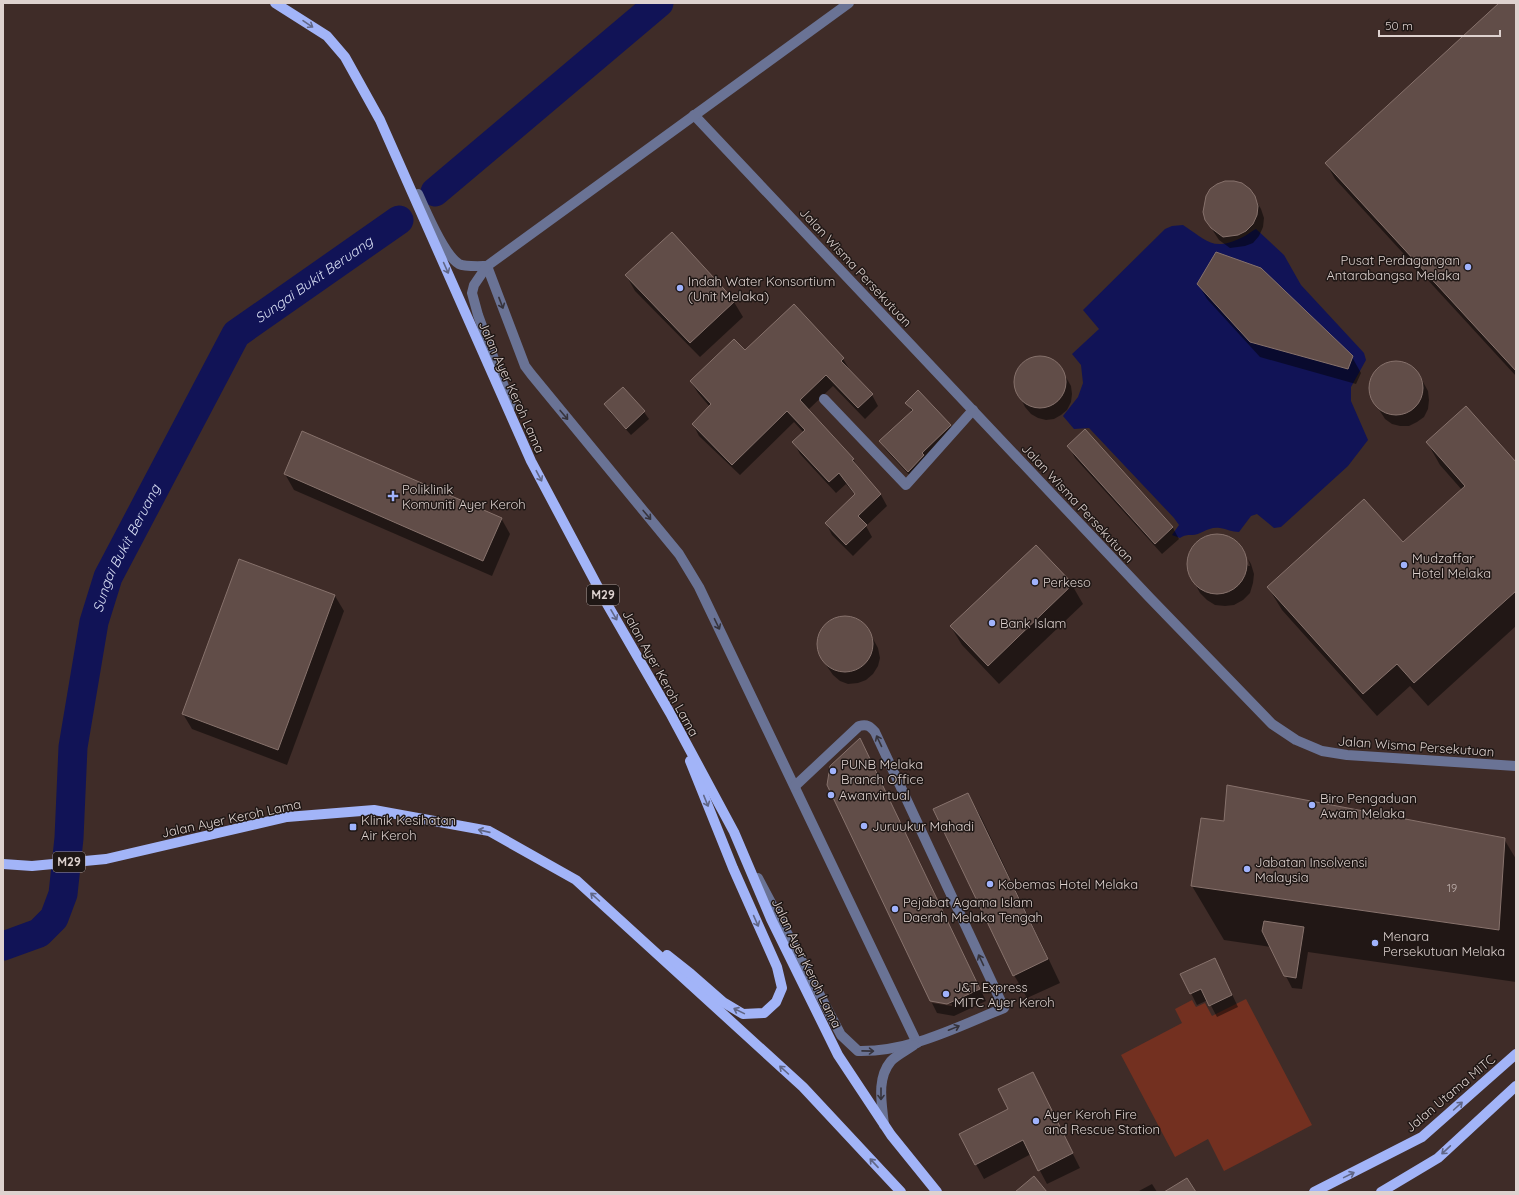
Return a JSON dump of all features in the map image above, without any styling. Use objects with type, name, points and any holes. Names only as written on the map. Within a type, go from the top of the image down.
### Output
[{"type":"main road","name":"Jalan Ayer Keroh Lama","points":[[276,3],[327,36],[345,57],[380,120],[531,461],[734,832],[771,919],[838,1055],[884,1124],[937,1192]]},
{"type":"main road","points":[[606,908],[691,974],[723,1002],[743,1014],[764,1013],[776,1002],[782,988],[777,967],[733,868],[670,713]]},
{"type":"main road","name":"Jalan Ayer Keroh Lama","points":[[3,864],[32,866],[106,859],[287,817],[374,810],[489,831],[576,880],[803,1087],[901,1192]]},
{"type":"main road","name":"Jalan Utama MITC","points":[[1314,1192],[1422,1137],[1516,1054]]},
{"type":"main road","points":[[1381,1192],[1438,1158],[1516,1086]]},
{"type":"street","points":[[531,461],[478,315],[472,293],[474,285],[487,266],[849,3]]},
{"type":"street","name":"Jalan Wisma Persekutuan","points":[[694,115],[1145,593],[1272,724],[1296,740],[1322,751],[1347,755],[1516,766]]},
{"type":"street","points":[[380,120],[444,248],[452,258],[460,264],[487,266]]},
{"type":"street","points":[[487,266],[525,366],[680,554],[696,580],[918,1043]]},
{"type":"street","points":[[824,399],[906,486],[973,410]]},
{"type":"street","points":[[734,832],[841,1035],[858,1051],[875,1051],[918,1043],[1004,1008],[875,732],[870,726],[859,726],[795,786]]},
{"type":"street","points":[[884,1124],[880,1092],[884,1074],[892,1061],[918,1043]]},
{"type":"shaded area","points":[[1183,225],[1205,240],[1217,244],[1224,244],[1233,241],[1256,229],[1284,255],[1301,285],[1364,353],[1366,360],[1351,387],[1351,401],[1368,440],[1348,466],[1281,527],[1274,528],[1257,514],[1251,516],[1239,532],[1234,532],[1223,528],[1212,528],[1195,535],[1186,535],[1180,538],[1172,535],[1179,525],[1174,518],[1089,428],[1074,429],[1063,416],[1078,397],[1083,383],[1081,365],[1072,354],[1099,329],[1083,310],[1165,229],[1172,226]]},
{"type":"shaded area","points":[[1246,999],[1312,1125],[1224,1171],[1208,1139],[1175,1157],[1121,1055],[1182,1023],[1175,1009],[1192,1000],[1196,1007],[1205,1003],[1212,1016]]},
{"type":"building","name":"Pusat Perdagangan Antarabangsa Melaka","points":[[1499,3],[1516,3],[1516,371],[1325,163]]},
{"type":"building","points":[[1225,181],[1242,183],[1250,189],[1255,196],[1258,206],[1257,215],[1253,224],[1246,231],[1238,235],[1223,237],[1211,228],[1205,220],[1203,212],[1206,196],[1210,189]]},
{"type":"building","name":"Indah Water Konsortium (Unit Melaka)","points":[[672,232],[735,301],[690,343],[625,275]]},
{"type":"building","points":[[1216,252],[1261,268],[1353,356],[1348,369],[1250,342],[1197,284]]},
{"type":"building","points":[[794,304],[844,358],[841,361],[873,394],[858,408],[826,375],[800,400],[854,459],[852,460],[881,494],[858,516],[867,525],[846,545],[825,523],[855,494],[839,473],[829,482],[792,442],[805,430],[787,411],[732,465],[692,424],[711,404],[690,381],[734,339],[745,350]]},
{"type":"building","points":[[1035,356],[1045,356],[1059,363],[1066,377],[1066,387],[1059,401],[1045,408],[1035,408],[1025,404],[1018,397],[1014,387],[1014,377],[1018,367],[1025,360]]},
{"type":"building","points":[[1391,361],[1401,361],[1411,365],[1419,373],[1423,383],[1423,393],[1419,403],[1411,411],[1401,415],[1391,415],[1381,411],[1373,403],[1369,393],[1369,383],[1373,373],[1381,365]]},
{"type":"building","points":[[623,387],[645,411],[626,429],[604,404]]},
{"type":"building","points":[[918,390],[951,425],[922,453],[924,455],[908,472],[879,441],[913,410],[905,403]]},
{"type":"building","name":"Mudzaffar Hotel Melaka","points":[[1466,406],[1516,462],[1516,591],[1414,683],[1397,664],[1363,694],[1267,587],[1364,499],[1403,542],[1465,486],[1426,442]]},
{"type":"building","points":[[1085,429],[1173,527],[1155,544],[1067,446]]},
{"type":"building","name":"Poliklinik Komuniti Ayer Keroh","points":[[302,431],[502,518],[483,561],[284,474]]},
{"type":"building","points":[[1211,534],[1223,534],[1234,539],[1242,547],[1247,558],[1245,576],[1234,589],[1223,594],[1211,594],[1200,589],[1192,581],[1187,570],[1187,558],[1192,547],[1200,539]]},
{"type":"building","points":[[1036,545],[1073,584],[988,666],[950,626]]},
{"type":"building","points":[[239,559],[335,595],[278,750],[182,714]]},
{"type":"building","points":[[839,616],[851,616],[865,624],[873,638],[871,655],[865,664],[851,672],[839,672],[829,667],[822,660],[817,650],[817,638],[822,628],[829,621]]},
{"type":"building","points":[[860,738],[980,989],[947,1004],[930,1001],[827,785],[830,766]]},
{"type":"building","points":[[1227,785],[1505,838],[1499,930],[1191,886],[1201,818],[1224,821]]},
{"type":"building","name":"Kobemas Hotel Melaka","points":[[968,793],[1048,959],[1013,976],[933,809]]},
{"type":"building","points":[[1264,921],[1304,927],[1296,978],[1284,976],[1262,931]]},
{"type":"building","points":[[1215,958],[1232,995],[1209,1006],[1201,989],[1190,994],[1180,974]]},
{"type":"building","name":"Ayer Keroh Fire and Rescue Station","points":[[1033,1072],[1073,1153],[1038,1171],[1023,1140],[975,1165],[959,1134],[1008,1109],[998,1089]]},
{"type":"building","points":[[1034,1176],[1047,1192],[1015,1192]]},
{"type":"building","points":[[1187,1178],[1196,1192],[1164,1192]]},
{"type":"waterway","points":[[435,192],[659,3]]},
{"type":"waterway","name":"Sungai Bukit Beruang","points":[[3,946],[39,933],[54,918],[63,894],[69,838],[73,747],[94,622],[108,577],[236,334],[399,220]]},
{"type":"place","name":"Pusat Perdagangan Antarabangsa Melaka","points":[[1468,267]]},
{"type":"place","name":"Indah Water Konsortium (Unit Melaka)","points":[[680,288]]},
{"type":"place","name":"Poliklinik Komuniti Ayer Keroh","points":[[393,496]]},
{"type":"place","name":"Mudzaffar Hotel Melaka","points":[[1404,565]]},
{"type":"place","name":"Perkeso","points":[[1035,582]]},
{"type":"place","name":"Bank Islam","points":[[992,623]]},
{"type":"place","name":"PUNB Melaka Branch Office","points":[[833,771]]},
{"type":"place","name":"Awanvirtual","points":[[831,795]]},
{"type":"place","name":"Biro Pengaduan Awam Melaka","points":[[1312,805]]},
{"type":"place","name":"Juruukur Mahadi","points":[[864,826]]},
{"type":"place","name":"Klinik Kesihatan Air Keroh","points":[[353,827]]},
{"type":"place","name":"Jabatan Insolvensi Malaysia","points":[[1247,869]]},
{"type":"place","name":"Kobemas Hotel Melaka","points":[[990,884]]},
{"type":"place","name":"Pejabat Agama Islam Daerah Melaka Tengah","points":[[895,909]]},
{"type":"place","name":"Menara Persekutuan Melaka","points":[[1375,943]]},
{"type":"place","name":"J&T Express MITC Ayer Keroh","points":[[946,994]]},
{"type":"place","name":"Ayer Keroh Fire and Rescue Station","points":[[1036,1121]]}]
